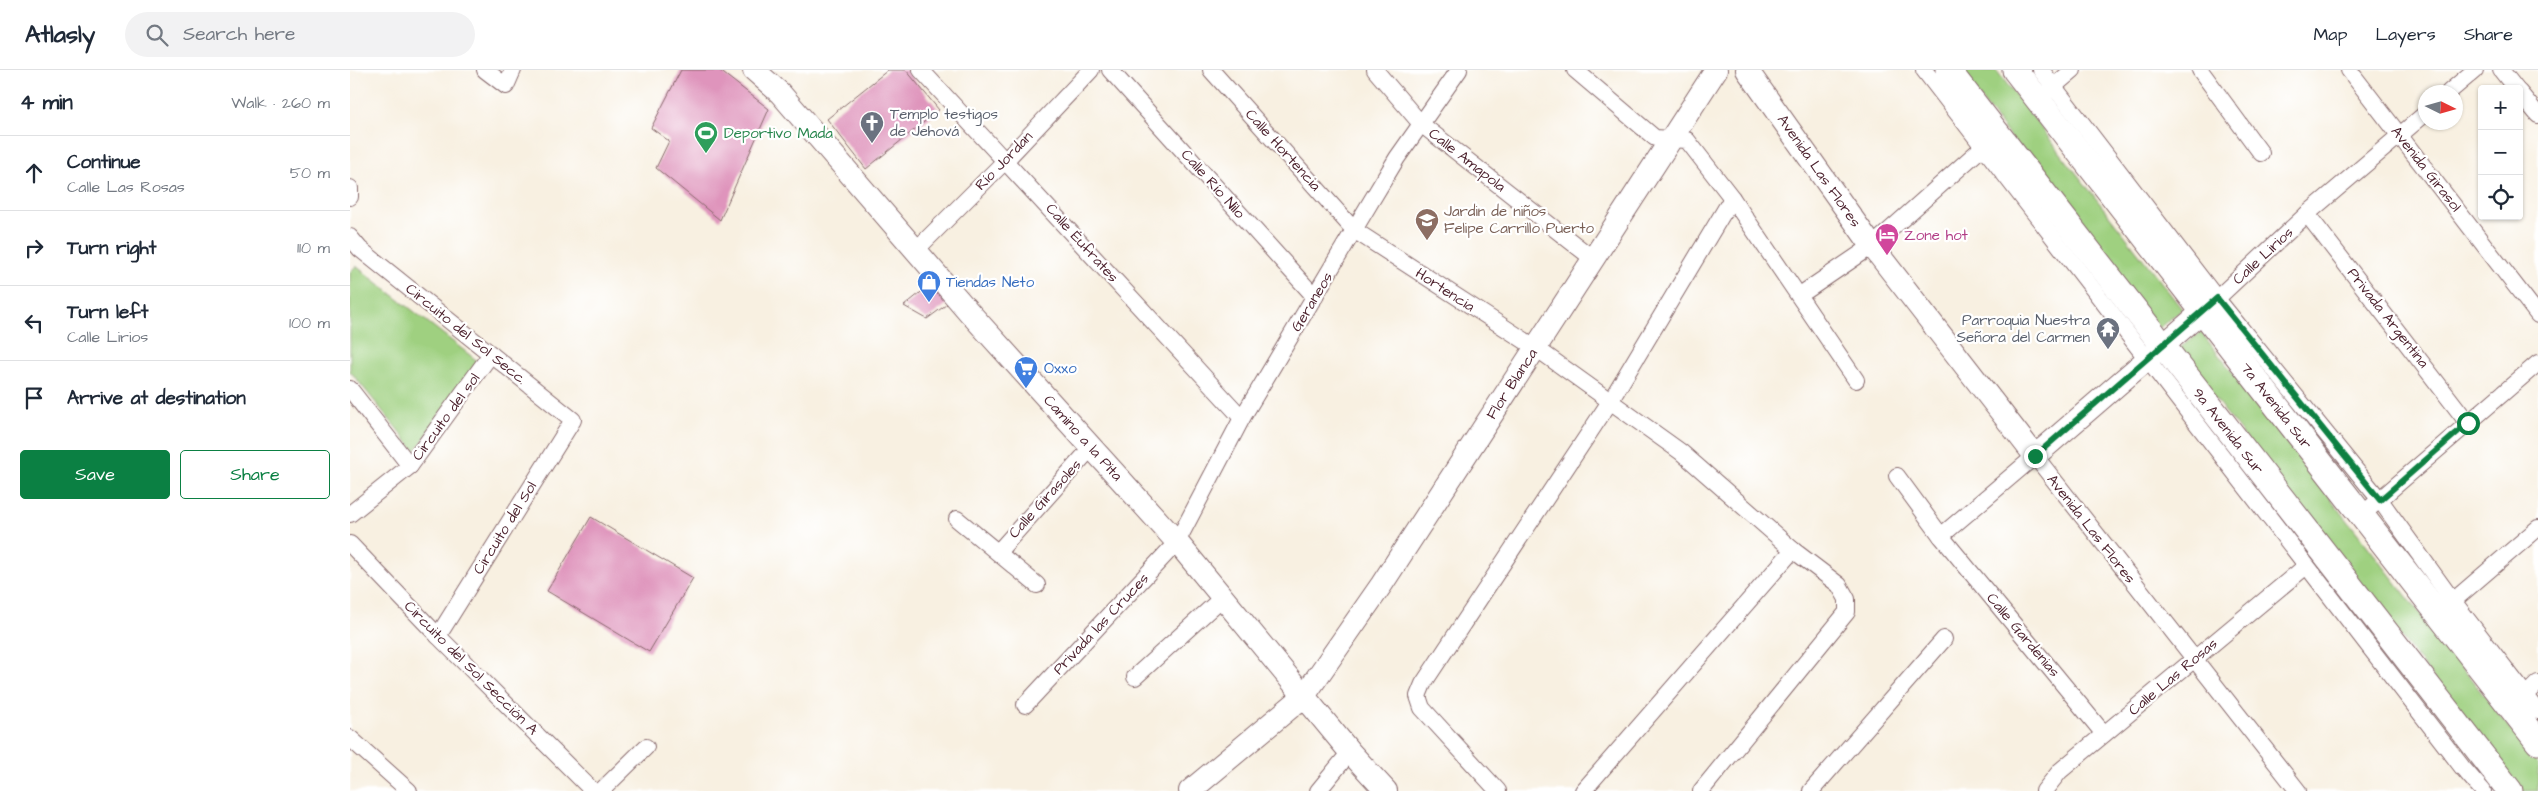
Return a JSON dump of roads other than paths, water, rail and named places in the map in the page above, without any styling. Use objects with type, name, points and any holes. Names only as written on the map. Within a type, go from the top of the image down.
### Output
[{"type":"main road","name":"9a Avenida Sur","points":[[1948,70],[2064,218],[2155,353],[2364,602],[2510,791]]},
{"type":"main road","name":"7a Avenida Sur","points":[[2014,70],[2046,93],[2210,305],[2361,516],[2519,702],[2538,742]]},
{"type":"main road","points":[[2032,207],[2064,218]]},
{"type":"street","points":[[485,70],[506,86],[513,70]]},
{"type":"street","name":"Camino a la Pita","points":[[754,70],[780,93],[916,250],[1177,542],[1350,752],[1386,791]]},
{"type":"street","name":"Calle Éufrates","points":[[921,70],[1242,418]]},
{"type":"street","name":"Río Jordan","points":[[916,250],[1006,160],[1091,70]]},
{"type":"street","name":"Calle Río Nilo","points":[[1110,70],[1315,298]]},
{"type":"street","name":"Calle Hortencia","points":[[1211,70],[1354,230]]},
{"type":"street","name":"Calle Amapola","points":[[1376,70],[1421,124],[1592,258]]},
{"type":"street","name":"Geraneos","points":[[1177,542],[1242,418],[1397,158],[1458,70]]},
{"type":"street","points":[[1575,70],[1655,138],[1687,140],[1732,198],[1856,380]]},
{"type":"street","name":"Flor Blanca","points":[[1190,791],[1304,696],[1382,584],[1536,348],[1592,258],[1716,70]]},
{"type":"street","name":"Avenida Las Flores","points":[[1748,70],[1872,246],[2193,660],[2298,791]]},
{"type":"street","points":[[1924,70],[2032,207],[2155,353],[2306,566],[2462,768],[2483,791]]},
{"type":"street","points":[[2040,70],[2046,93],[2073,70]]},
{"type":"street","points":[[2200,70],[2261,153]]},
{"type":"street","name":"Avenida Girasol","points":[[2349,70],[2538,316]]},
{"type":"street","points":[[2457,85],[2475,70]]},
{"type":"street","points":[[2501,70],[2513,85]]},
{"type":"street","points":[[2523,97],[2538,115]]},
{"type":"street","name":"Calle Lirios","points":[[1941,536],[2155,353],[2210,305],[2307,214],[2418,120]]},
{"type":"street","points":[[1800,296],[1872,246],[1984,146]]},
{"type":"street","points":[[350,188],[350,197]]},
{"type":"street","points":[[1498,791],[1422,708],[1418,696],[1434,666],[1611,400],[1732,198]]},
{"type":"street","name":"Privada Argentina","points":[[2307,214],[2468,423]]},
{"type":"street","name":"Hortencia","points":[[1354,230],[1536,348],[1611,400],[1681,452],[1793,550],[1840,585],[1847,599],[1846,612],[1701,791]]},
{"type":"street","name":"Circuito del Sol Secc.","points":[[353,248],[573,420]]},
{"type":"street","points":[[2210,305],[2380,500],[2453,601],[2519,702],[2538,711]]},
{"type":"street","name":"Circuito del sol","points":[[350,514],[410,466],[491,354]]},
{"type":"street","points":[[2361,516],[2538,363]]},
{"type":"street","points":[[350,389],[410,466]]},
{"type":"street","name":"Circuito del Sol","points":[[438,636],[573,420]]},
{"type":"street","name":"Calle Girasoles","points":[[999,551],[1092,448]]},
{"type":"street","name":"Calle Gardenias","points":[[1897,476],[1941,536],[2104,734]]},
{"type":"street","points":[[958,519],[999,551],[1037,585]]},
{"type":"street","points":[[2453,601],[2538,528]]},
{"type":"street","name":"Privada las Cruces","points":[[1025,705],[1177,542]]},
{"type":"street","name":"Circuito del Sol Sección A","points":[[350,544],[438,636],[593,791]]},
{"type":"street","points":[[1583,791],[1793,550]]},
{"type":"street","name":"Calle Las Rosas","points":[[2044,791],[2060,770],[2306,566]]},
{"type":"street","points":[[1135,677],[1222,598]]},
{"type":"street","points":[[1811,791],[1944,639]]},
{"type":"street","points":[[2519,702],[2538,683]]},
{"type":"street","points":[[350,738],[409,791]]},
{"type":"street","points":[[601,791],[646,747]]},
{"type":"street","points":[[1318,791],[1350,752]]},
{"type":"place","name":"Templo testigos de Jehová","points":[[872,144]]},
{"type":"place","name":"Deportivo Mada","points":[[706,154]]},
{"type":"place","name":"Jardin de niños Felipe Carrillo Puerto","points":[[1427,241]]},
{"type":"place","name":"Zone hot","points":[[1887,256]]},
{"type":"place","name":"Tiendas Neto","points":[[929,303]]},
{"type":"place","name":"Parroquia Nuestra Señora del Carmen","points":[[2108,350]]},
{"type":"place","name":"Oxxo","points":[[1026,389]]}]
